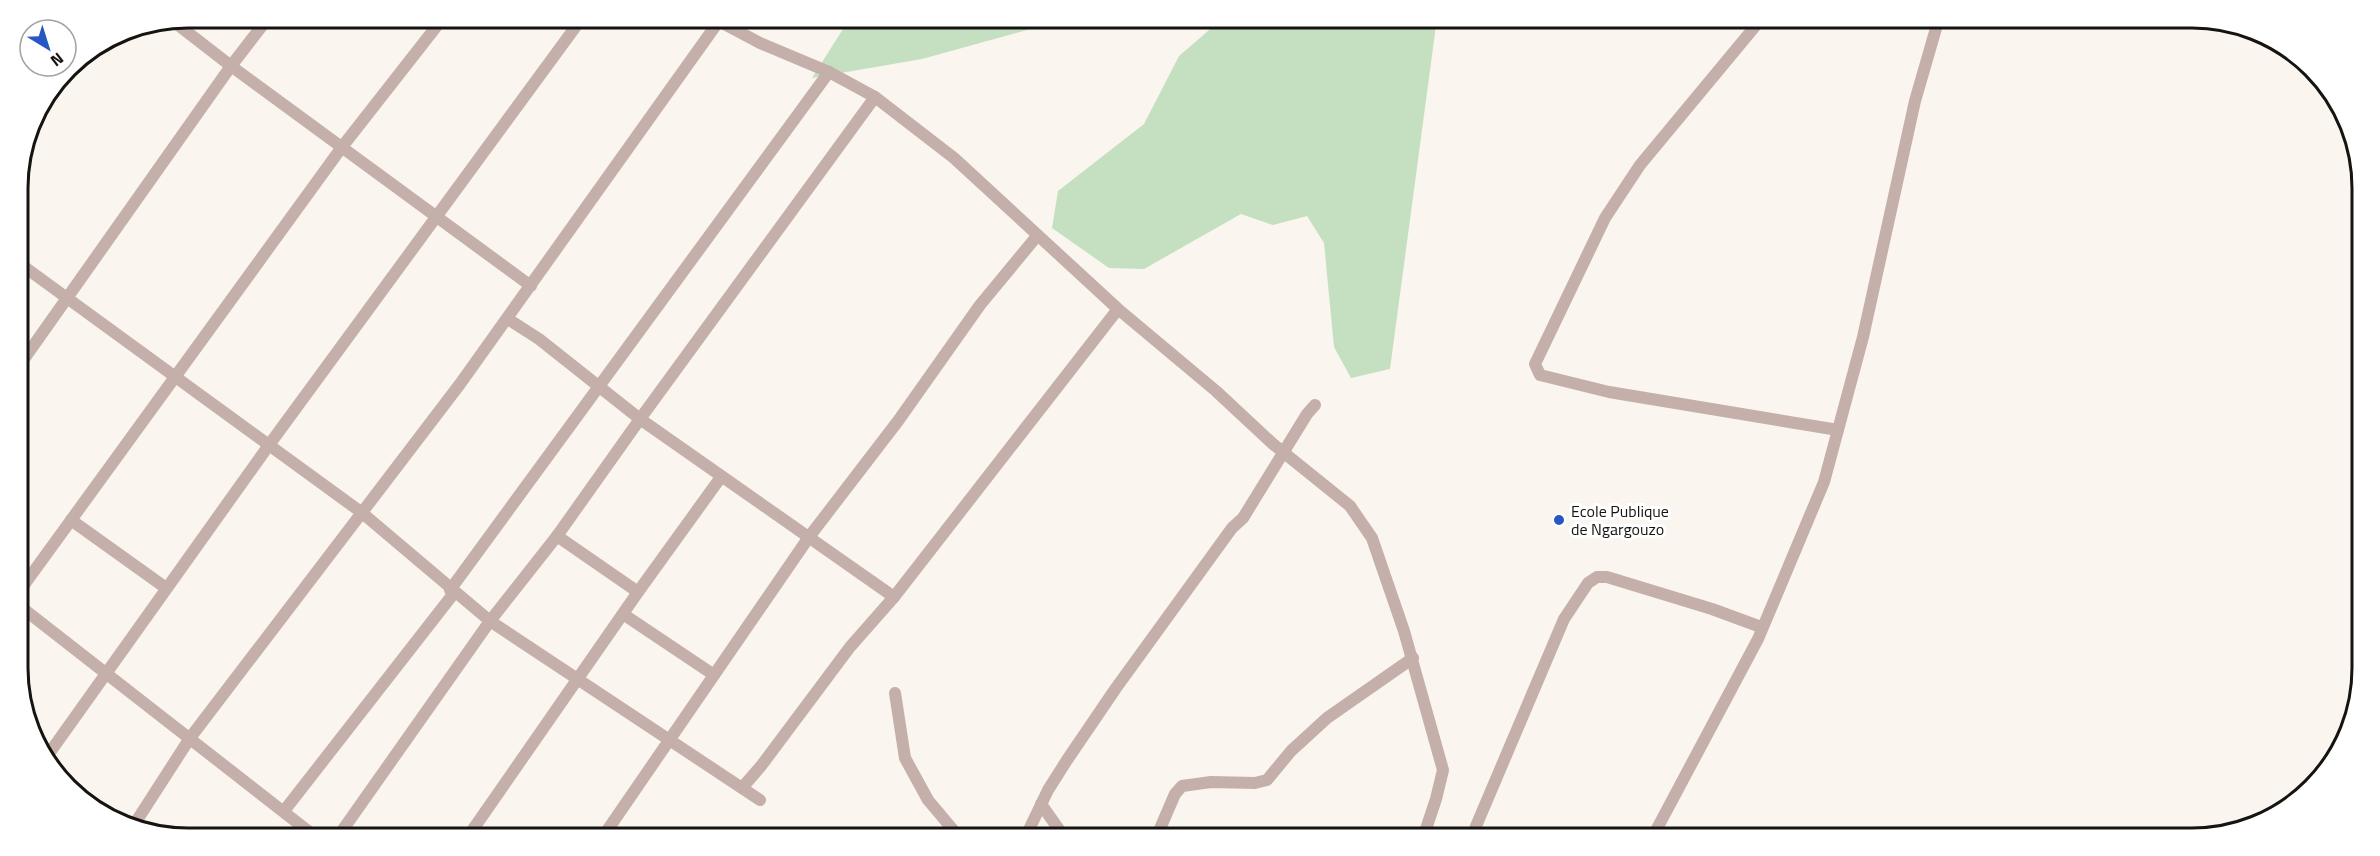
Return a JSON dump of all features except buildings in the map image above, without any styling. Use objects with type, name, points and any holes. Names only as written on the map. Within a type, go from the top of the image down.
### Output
[{"type":"street","points":[[1754,28],[1634,173],[1605,218],[1535,364],[1540,375],[1598,389],[1715,411],[1838,430]]},
{"type":"street","points":[[1658,827],[1758,639],[1761,627],[1824,482],[1863,337],[1915,101],[1936,28]]},
{"type":"street","points":[[183,29],[531,286]]},
{"type":"street","points":[[29,353],[260,29]]},
{"type":"street","points":[[28,579],[342,147],[434,29]]},
{"type":"street","points":[[52,750],[269,445],[574,29]]},
{"type":"street","points":[[138,819],[190,738],[508,319],[711,29]]},
{"type":"street","points":[[735,29],[760,43],[829,72],[875,97],[954,158],[1036,236],[1118,309],[1216,391],[1283,452],[1350,506],[1372,538],[1413,658],[1443,770],[1427,827]]},
{"type":"street","points":[[284,811],[452,592],[829,72]]},
{"type":"street","points":[[344,828],[490,621],[557,536],[875,97]]},
{"type":"street","points":[[609,828],[809,537],[898,421],[980,305],[1036,236]]},
{"type":"street","points":[[29,271],[361,512],[452,592],[490,621],[760,800]]},
{"type":"street","points":[[742,788],[850,647],[894,597],[1118,309]]},
{"type":"street","points":[[508,319],[538,339],[640,419],[894,597]]},
{"type":"street","points":[[1030,828],[1047,790],[1116,688],[1232,528],[1243,518],[1307,414],[1315,405]]},
{"type":"street","points":[[474,828],[721,477]]},
{"type":"street","points":[[71,520],[166,588]]},
{"type":"street","points":[[557,536],[638,592]]},
{"type":"street","points":[[1476,827],[1564,619],[1588,583],[1597,577],[1607,577],[1712,609],[1761,627]]},
{"type":"street","points":[[28,612],[305,828]]},
{"type":"street","points":[[623,614],[714,675]]},
{"type":"street","points":[[1161,828],[1175,794],[1182,786],[1211,782],[1255,783],[1267,780],[1291,751],[1327,718],[1413,658]]},
{"type":"street","points":[[895,693],[905,758],[928,800],[951,828]]},
{"type":"street","points":[[1041,804],[1058,828]]},
{"type":"green space","points":[[1211,28],[1436,28],[1390,369],[1351,378],[1334,347],[1324,243],[1307,216],[1273,225],[1241,214],[1144,269],[1109,268],[1052,228],[1058,191],[1144,124],[1179,56]]},
{"type":"green space","points":[[843,29],[1032,29],[922,59],[812,78]]},
{"type":"place","name":"Ecole Publique de Ngargouzo","points":[[1559,520]]}]
